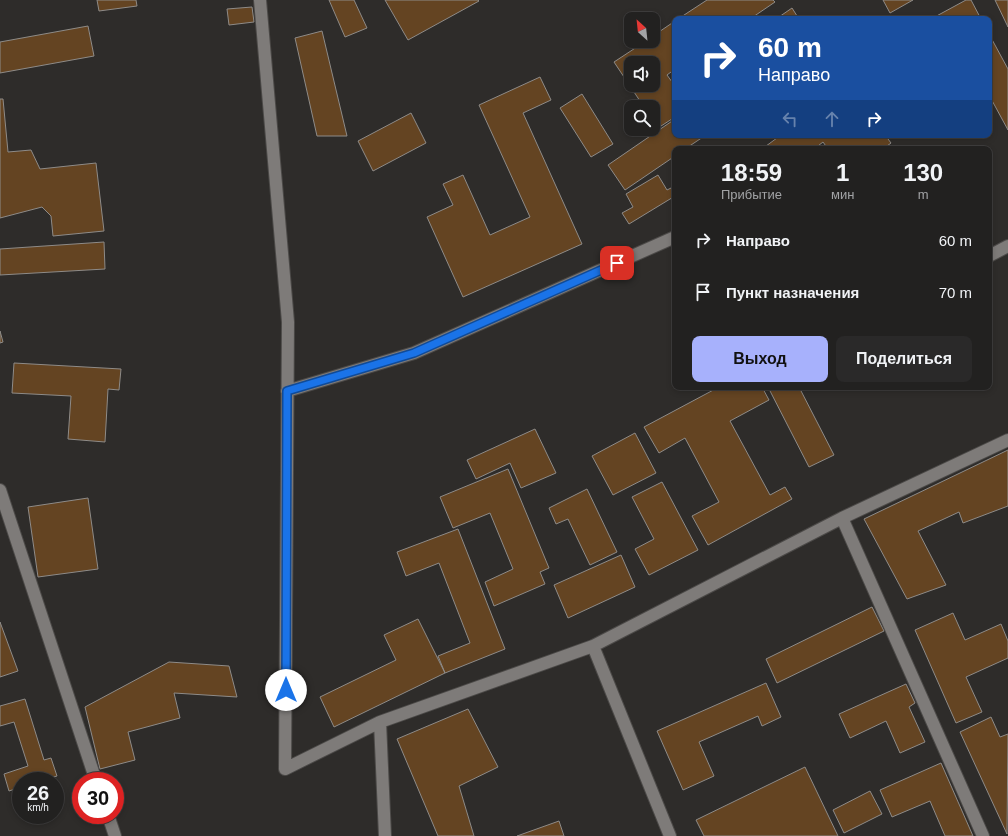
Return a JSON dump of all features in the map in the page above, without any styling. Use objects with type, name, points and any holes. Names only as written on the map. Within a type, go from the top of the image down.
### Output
[{"type":"street","points":[[260,0],[288,322],[285,769],[380,722],[593,646],[842,518],[1008,440]]},
{"type":"street","points":[[287,391],[414,353],[672,238]]},
{"type":"street","points":[[992,254],[1008,246]]},
{"type":"street","points":[[0,490],[93,772]]},
{"type":"street","points":[[842,518],[983,836]]},
{"type":"street","points":[[593,646],[670,836]]},
{"type":"street","points":[[380,722],[385,836]]},
{"type":"street","points":[[111,824],[115,836]]},
{"type":"building","points":[[97,0],[136,0],[137,6],[99,11]]},
{"type":"building","points":[[329,0],[354,0],[367,28],[345,37]]},
{"type":"building","points":[[385,0],[478,0],[479,1],[408,40]]},
{"type":"building","points":[[707,0],[773,0],[775,2],[754,16],[683,16]]},
{"type":"building","points":[[883,0],[913,0],[890,13]]},
{"type":"building","points":[[966,0],[971,0],[979,16],[937,16]]},
{"type":"building","points":[[995,0],[1008,0],[1008,27]]},
{"type":"building","points":[[252,7],[254,22],[229,25],[227,9]]},
{"type":"building","points":[[792,8],[797,16],[780,16]]},
{"type":"building","points":[[672,23],[672,71],[667,75],[672,82],[672,119],[660,127],[660,100],[639,100],[634,92],[660,92],[660,56],[624,56],[624,77],[614,62],[635,48],[660,48],[660,31]]},
{"type":"building","points":[[88,26],[94,56],[0,73],[0,42]]},
{"type":"building","points":[[322,31],[347,136],[317,136],[295,38]]},
{"type":"building","points":[[992,40],[1008,69],[1008,130],[992,101]]},
{"type":"building","points":[[540,77],[551,100],[523,113],[582,244],[463,297],[427,217],[453,205],[443,184],[463,175],[490,235],[530,217],[479,105]]},
{"type":"building","points":[[582,94],[613,144],[591,157],[560,108]]},
{"type":"building","points":[[0,99],[3,99],[8,152],[31,150],[40,169],[96,163],[104,231],[53,236],[51,216],[42,207],[0,218]]},
{"type":"building","points":[[411,113],[426,143],[373,171],[358,141]]},
{"type":"building","points":[[672,121],[672,138],[702,138],[690,146],[672,146],[672,158],[625,190],[608,165],[650,136],[660,136],[660,129]]},
{"type":"building","points":[[777,138],[887,138],[891,143],[887,146],[826,146],[823,142],[818,146],[766,146]]},
{"type":"building","points":[[658,175],[667,190],[672,188],[672,198],[629,224],[622,213],[633,207],[626,194]]},
{"type":"building","points":[[104,242],[105,269],[0,275],[0,249]]},
{"type":"building","points":[[0,331],[3,342],[0,343]]},
{"type":"building","points":[[14,363],[121,369],[119,390],[108,389],[105,442],[68,439],[71,396],[12,393]]},
{"type":"building","points":[[713,390],[764,390],[769,400],[730,421],[770,495],[785,487],[792,499],[708,545],[692,516],[719,502],[685,438],[659,453],[644,427]]},
{"type":"building","points":[[770,390],[801,390],[834,455],[809,467]]},
{"type":"building","points":[[535,429],[556,473],[521,488],[510,463],[476,479],[467,460]]},
{"type":"building","points":[[635,433],[656,473],[613,495],[592,456]]},
{"type":"building","points":[[1008,450],[1008,506],[963,523],[959,512],[918,531],[946,585],[907,599],[864,519]]},
{"type":"building","points":[[508,469],[549,568],[540,572],[545,584],[494,606],[485,582],[513,569],[490,513],[453,528],[440,497]]},
{"type":"building","points":[[662,482],[698,550],[649,575],[635,549],[654,539],[632,497]]},
{"type":"building","points":[[587,489],[617,552],[590,565],[568,519],[556,524],[549,508]]},
{"type":"building","points":[[88,498],[98,569],[38,577],[28,507]]},
{"type":"building","points":[[458,529],[505,649],[445,673],[438,656],[470,643],[439,563],[406,576],[397,552]]},
{"type":"building","points":[[621,555],[635,587],[568,618],[554,585]]},
{"type":"building","points":[[872,607],[884,631],[777,683],[766,659]]},
{"type":"building","points":[[953,613],[965,640],[1001,624],[1008,641],[1008,658],[966,677],[982,712],[956,723],[915,630]]},
{"type":"building","points":[[418,619],[445,673],[334,727],[320,697],[396,660],[384,635]]},
{"type":"building","points":[[0,622],[18,671],[0,677]]},
{"type":"building","points":[[169,662],[229,666],[237,697],[174,693],[180,718],[128,732],[135,760],[100,769],[85,707]]},
{"type":"building","points":[[766,683],[781,717],[762,726],[758,716],[699,742],[714,776],[683,790],[657,731]]},
{"type":"building","points":[[906,684],[915,703],[909,707],[925,742],[900,753],[886,721],[850,738],[839,714]]},
{"type":"building","points":[[25,699],[44,760],[51,758],[56,772],[12,772],[12,790],[9,791],[4,774],[28,766],[14,722],[0,726],[0,706]]},
{"type":"building","points":[[468,709],[498,767],[459,786],[474,836],[438,836],[397,739]]},
{"type":"building","points":[[991,717],[1000,737],[1008,734],[1007,834],[960,732]]},
{"type":"building","points":[[941,763],[973,836],[945,836],[930,801],[892,817],[880,790]]},
{"type":"building","points":[[805,767],[838,836],[704,836],[696,820]]},
{"type":"building","points":[[870,791],[882,814],[844,833],[833,810]]},
{"type":"building","points":[[559,821],[564,836],[517,836]]},
{"type":"route","points":[[286,690],[287,391],[414,353],[617,263]]}]
